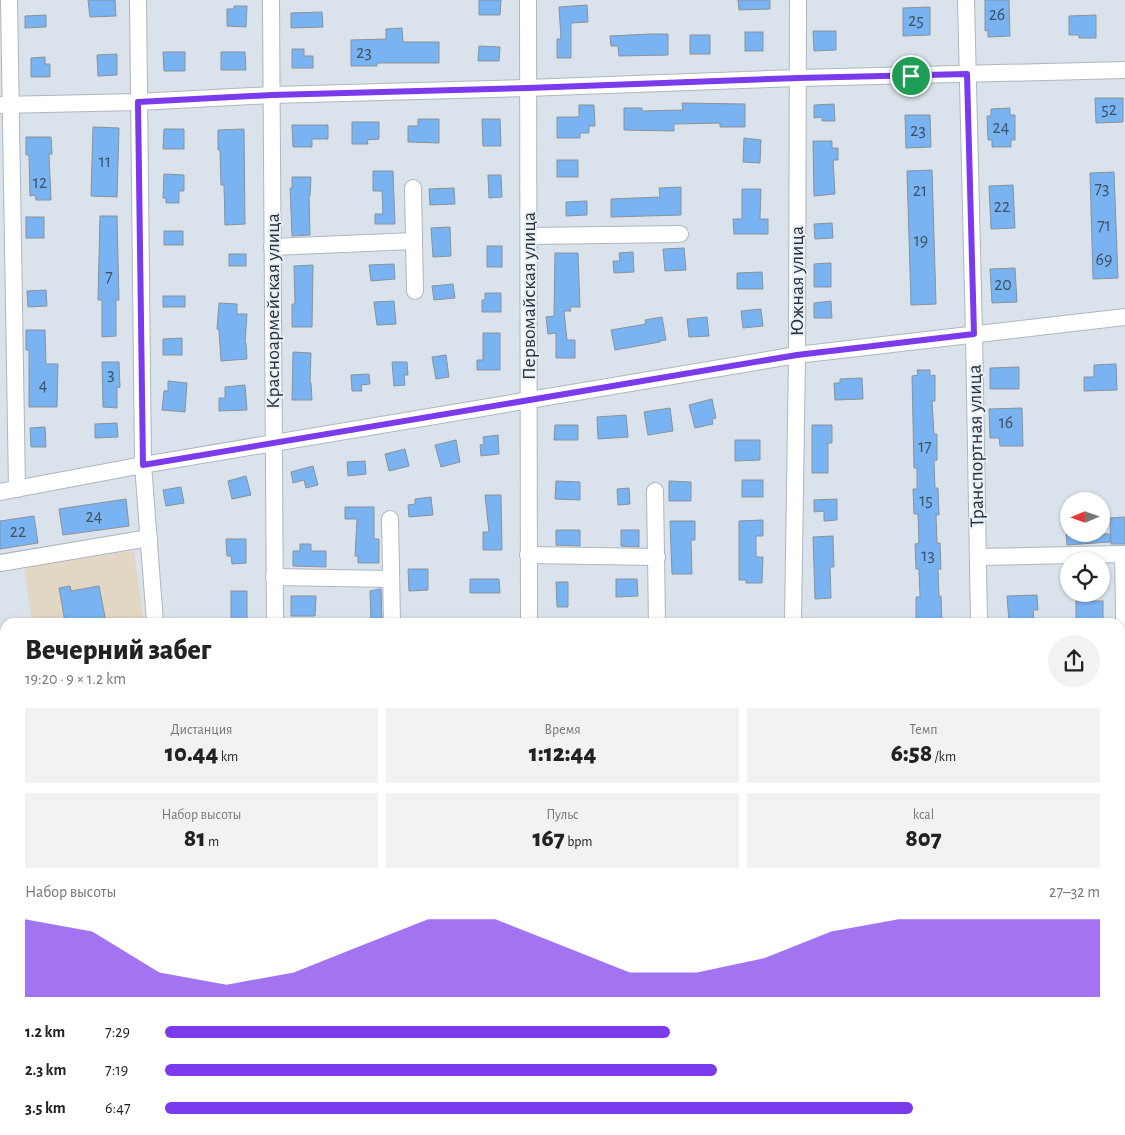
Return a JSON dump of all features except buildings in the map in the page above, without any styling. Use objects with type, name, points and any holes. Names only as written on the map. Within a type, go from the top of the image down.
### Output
[{"type":"street","points":[[9,0],[6,105],[17,489]]},
{"type":"street","points":[[138,0],[143,465],[155,618]]},
{"type":"street","name":"Красноармейская улица","points":[[271,0],[275,618]]},
{"type":"street","name":"Первомайская улица","points":[[528,0],[529,618]]},
{"type":"street","name":"Южная улица","points":[[793,618],[797,355],[798,0]]},
{"type":"street","name":"Транспортная улица","points":[[966,0],[979,618]]},
{"type":"street","points":[[6,105],[798,78],[1125,70]]},
{"type":"street","points":[[413,188],[415,291]]},
{"type":"street","points":[[529,236],[680,234]]},
{"type":"street","points":[[272,247],[414,241]]},
{"type":"street","points":[[0,492],[143,465],[797,355],[1125,317]]},
{"type":"street","points":[[655,491],[657,618]]},
{"type":"street","points":[[390,519],[392,618]]},
{"type":"street","points":[[0,563],[148,538]]},
{"type":"street","points":[[978,558],[1123,554],[1124,618]]},
{"type":"street","points":[[528,555],[657,556]]},
{"type":"street","points":[[274,577],[391,579]]},
{"type":"shaded area","points":[[134,551],[143,618],[31,618],[24,566]]},
{"type":"route","points":[[967,74],[974,334],[797,355],[143,465],[138,102],[272,95],[911,76],[967,74]]}]
